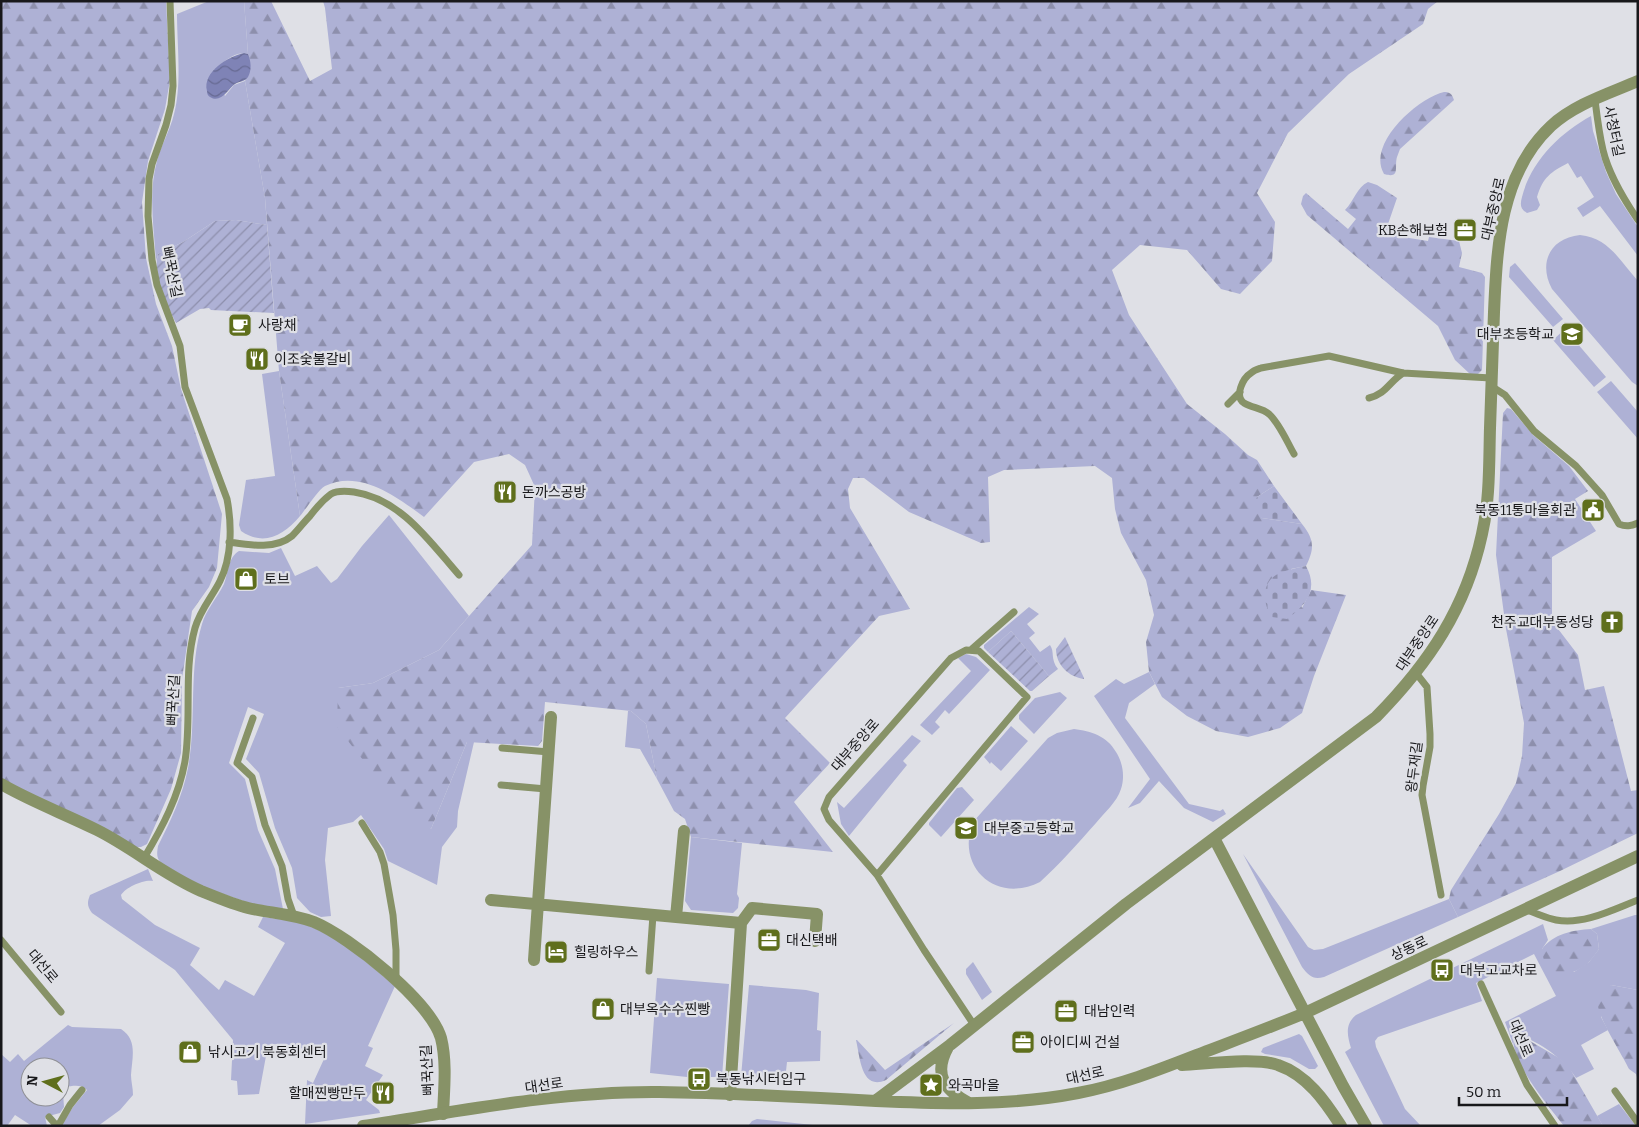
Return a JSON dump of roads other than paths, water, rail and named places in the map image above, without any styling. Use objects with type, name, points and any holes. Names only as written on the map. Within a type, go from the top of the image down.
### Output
[{"type":"street","name":"대부중앙로","points":[[876,1101],[950,1045],[1112,915],[1376,717],[1401,692],[1426,660],[1448,626],[1464,592],[1482,533],[1486,508],[1499,240],[1507,200],[1514,179],[1530,150],[1564,116],[1594,100],[1638,81]]},
{"type":"street","points":[[534,960],[551,717]]},
{"type":"street","name":"뻐꾹산길","points":[[1,784],[22,796],[97,830],[170,875],[199,890],[247,907],[314,922],[330,930],[369,957],[396,980],[422,1008],[440,1037],[444,1071],[443,1114]]},
{"type":"street","points":[[676,917],[684,832]]},
{"type":"street","points":[[1214,838],[1343,1086],[1366,1126]]},
{"type":"street","name":"상동로","points":[[1305,1013],[1638,856]]},
{"type":"street","points":[[492,900],[741,923]]},
{"type":"street","points":[[730,1095],[741,923],[752,908],[817,914],[816,941]]},
{"type":"street","name":"대선로","points":[[363,1126],[550,1099],[599,1094],[661,1092],[876,1101],[1000,1103],[1077,1093],[1110,1086],[1170,1066],[1305,1013]]},
{"type":"street","points":[[950,1045],[942,1060],[942,1077],[956,1096],[970,1104]]},
{"type":"street","points":[[1170,1066],[1261,1061],[1278,1064],[1297,1074],[1315,1090],[1341,1126]]},
{"type":"lane","name":"뻐꾹산길","points":[[144,858],[170,809],[179,784],[185,760],[188,685],[194,629],[201,611],[221,580],[229,542],[231,518],[227,499],[185,387],[180,346],[157,285],[152,260],[148,216],[149,179],[152,164],[172,105],[170,1]]},
{"type":"lane","name":"사청터길","points":[[1594,100],[1603,151],[1619,190],[1638,220]]},
{"type":"lane","points":[[1294,454],[1270,415],[1262,409],[1245,403],[1241,399],[1240,392],[1244,379],[1251,372],[1320,356],[1339,357],[1387,371],[1491,382],[1505,395],[1534,432],[1576,466],[1602,495],[1619,524],[1631,526],[1638,523]]},
{"type":"lane","points":[[1368,398],[1382,394],[1403,373]]},
{"type":"lane","points":[[1228,404],[1240,392]]},
{"type":"lane","points":[[229,542],[262,545],[282,542],[292,536],[324,500],[333,493],[346,491],[362,493],[380,499],[414,524],[460,575]]},
{"type":"lane","name":"대부중앙로","points":[[974,1025],[877,875],[829,820],[824,809],[829,798],[951,658],[961,652],[972,649],[1014,612]]},
{"type":"lane","points":[[877,875],[1027,697],[983,654],[972,649]]},
{"type":"lane","name":"왕두재길","points":[[1416,673],[1427,687],[1430,747],[1422,795],[1441,895]]},
{"type":"lane","points":[[253,718],[238,763],[252,777],[265,825],[282,866],[288,899],[294,917]]},
{"type":"lane","points":[[502,748],[549,752]]},
{"type":"lane","points":[[501,786],[546,789]]},
{"type":"lane","points":[[362,823],[380,852],[384,864],[396,950],[396,980]]},
{"type":"lane","points":[[1525,910],[1554,920],[1577,921],[1638,900]]},
{"type":"lane","points":[[649,971],[654,915]]},
{"type":"lane","name":"대선로","points":[[1,940],[61,1012]]},
{"type":"lane","name":"대선로","points":[[1481,984],[1527,1085],[1555,1126]]},
{"type":"lane","points":[[49,1117],[57,1126],[82,1090]]},
{"type":"lane","points":[[1615,1091],[1638,1123]]},
{"type":"water","points":[[244,53],[248,54],[250,63],[247,79],[235,84],[218,99],[209,97],[207,84],[213,71],[224,61]]},
{"type":"place","name":"KB손해보험","points":[[1465,230]]},
{"type":"place","name":"사랑채","points":[[240,325]]},
{"type":"place","name":"대부초등학교","points":[[1572,334]]},
{"type":"place","name":"이조숯불갈비","points":[[257,359]]},
{"type":"place","name":"돈까스공방","points":[[505,492]]},
{"type":"place","name":"북동11통마을회관","points":[[1593,510]]},
{"type":"place","name":"토브","points":[[246,579]]},
{"type":"place","name":"천주교대부동성당","points":[[1612,622]]},
{"type":"place","name":"대부중고등학교","points":[[966,828]]},
{"type":"place","name":"대신택배","points":[[769,940]]},
{"type":"place","name":"힐링하우스","points":[[556,952]]},
{"type":"place","name":"대부고교차로","points":[[1442,970]]},
{"type":"place","name":"대부옥수수찐빵","points":[[603,1009]]},
{"type":"place","name":"대남인력","points":[[1066,1011]]},
{"type":"place","name":"아이디씨 건설","points":[[1023,1042]]},
{"type":"place","name":"낚시고기 북동회센터","points":[[190,1052]]},
{"type":"place","name":"북동낚시터입구","points":[[699,1079]]},
{"type":"place","name":"와곡마을","points":[[931,1085]]},
{"type":"place","name":"할매찐빵만두","points":[[383,1093]]}]
